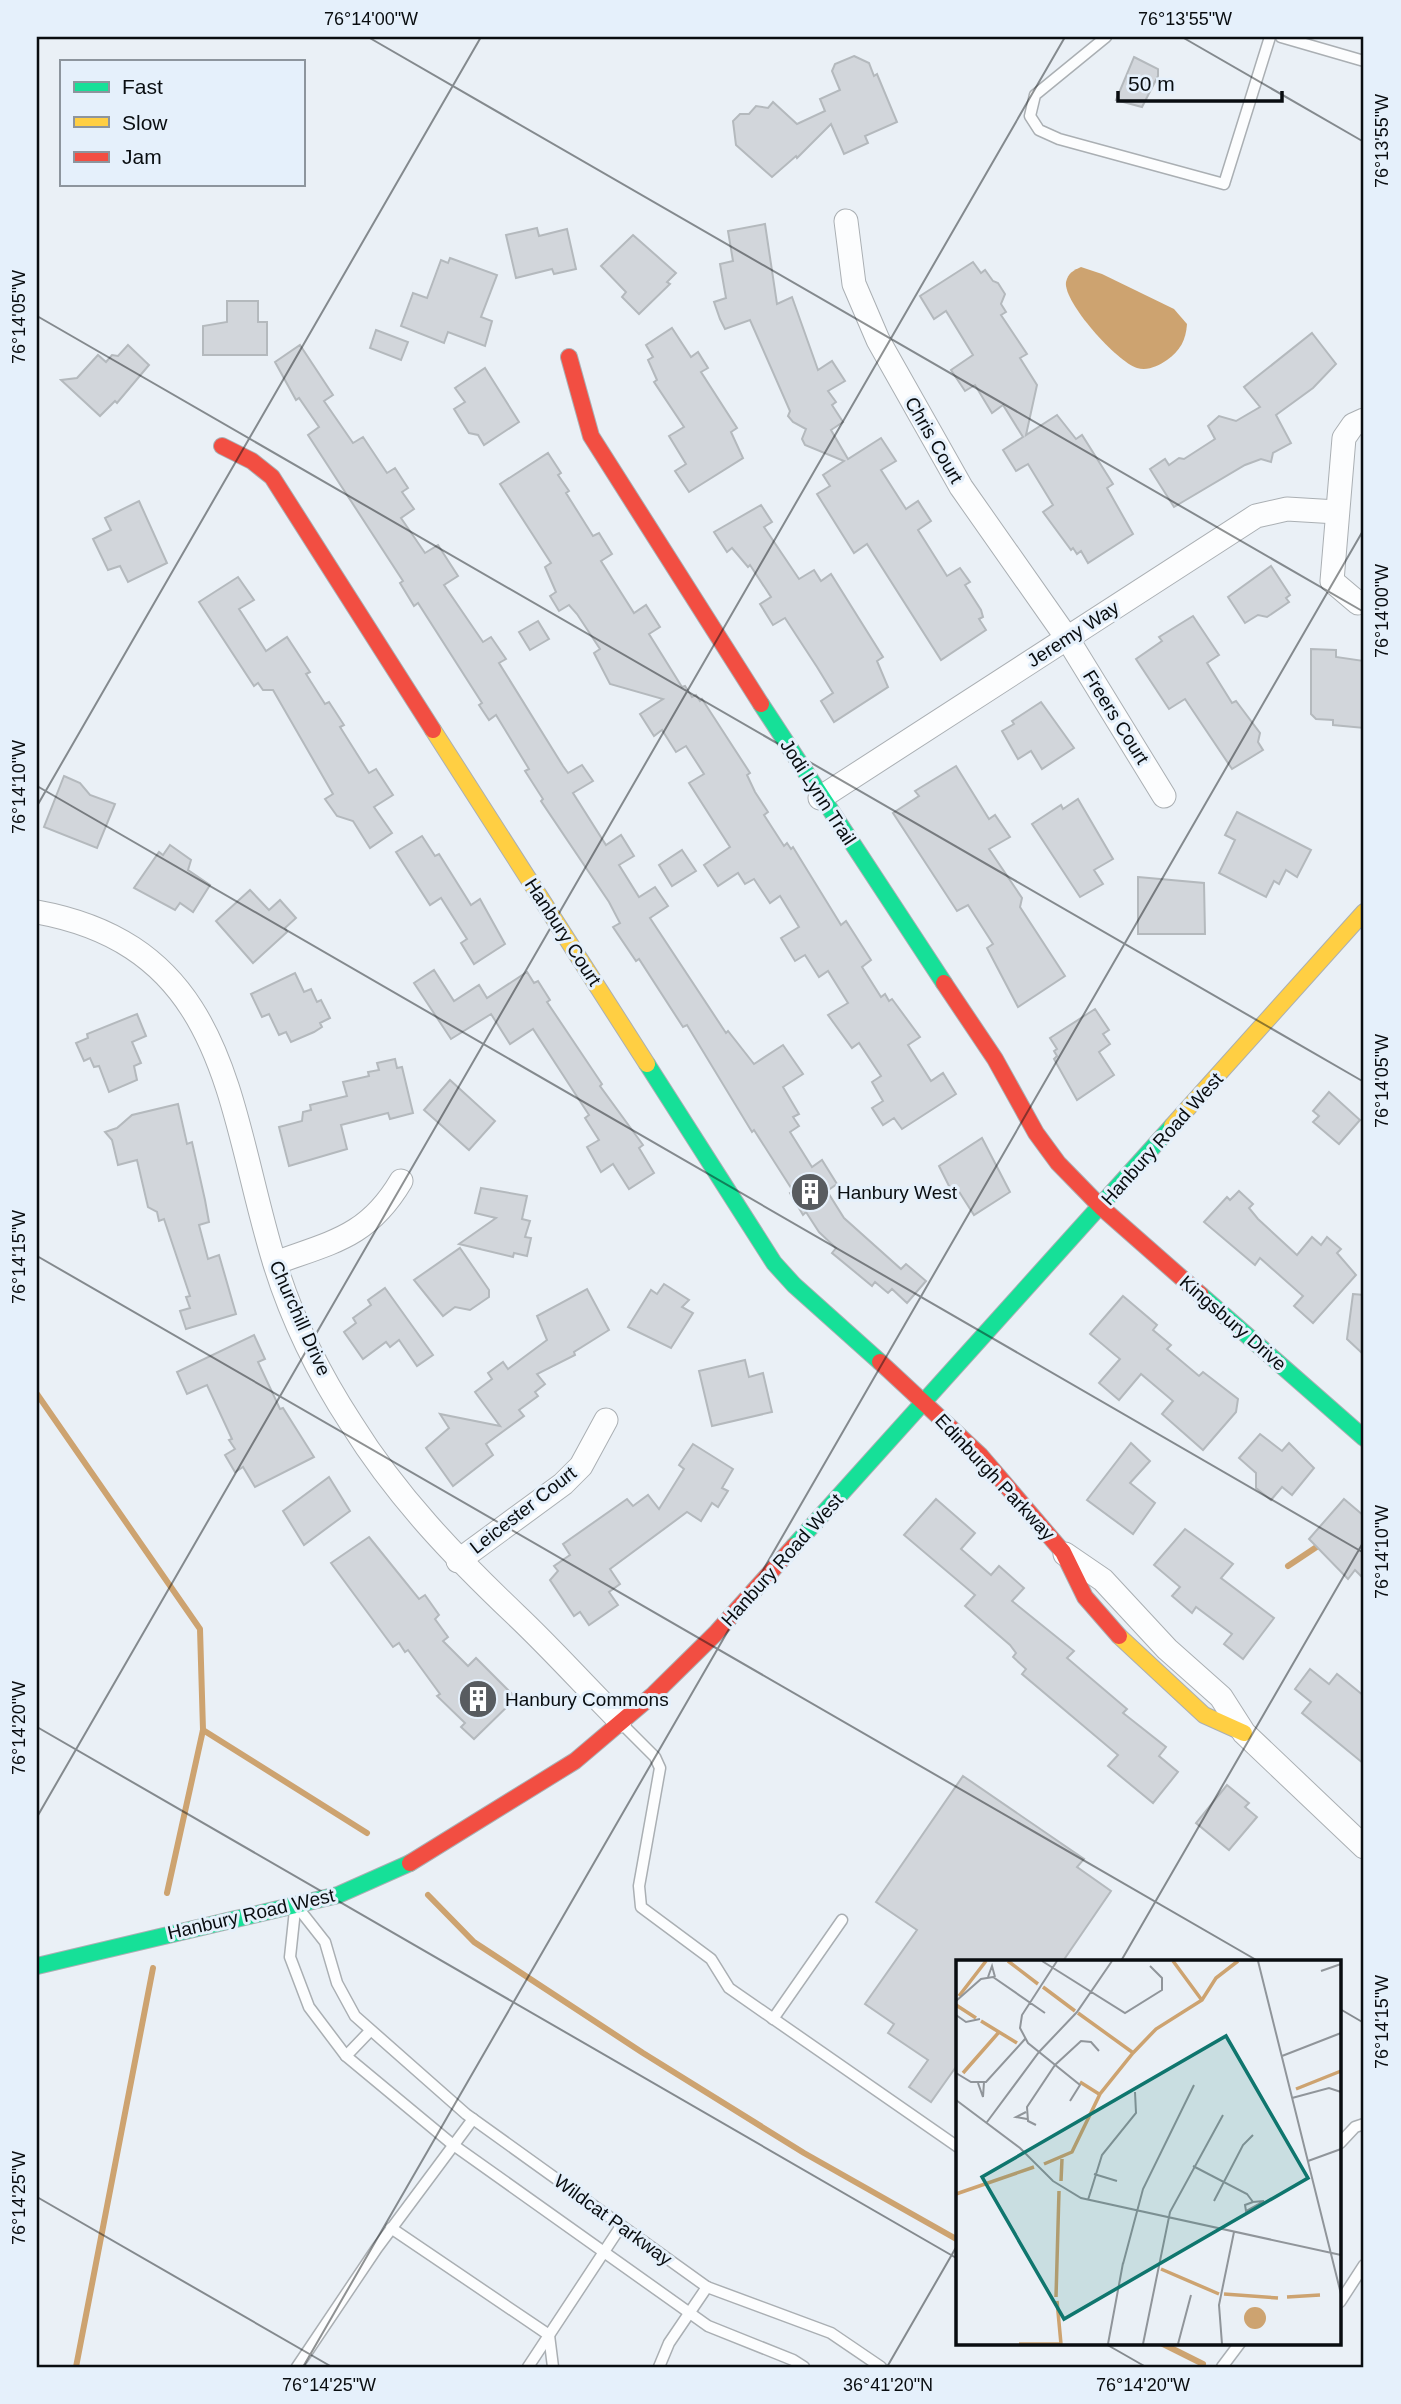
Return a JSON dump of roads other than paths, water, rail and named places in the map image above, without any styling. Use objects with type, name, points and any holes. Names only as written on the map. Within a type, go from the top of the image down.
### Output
[{"type":"street","name":"Chris Court","points":[[846,221],[854,284],[877,340],[961,487],[1067,638]]},
{"type":"street","name":"Jodi Lynn Trail","points":[[569,357],[591,436],[820,798],[995,1059],[1036,1133],[1058,1163],[1101,1207]]},
{"type":"street","points":[[1364,420],[1353,425],[1344,438],[1332,581],[1358,603],[1364,601]]},
{"type":"street","name":"Hanbury Court","points":[[222,446],[252,461],[272,477],[774,1263],[794,1285],[926,1402]]},
{"type":"street","name":"Jeremy Way","points":[[820,798],[1256,516],[1287,509],[1338,512]]},
{"type":"street","name":"Freers Court","points":[[1067,638],[1164,796]]},
{"type":"street","name":"Churchill Drive","points":[[37,912],[74,919],[115,936],[152,961],[183,995],[208,1033],[219,1065],[275,1263],[308,1345],[350,1422],[400,1495],[458,1561],[620,1721]]},
{"type":"street","name":"Hanbury Road West","points":[[37,1966],[338,1895],[419,1859],[575,1761],[654,1693],[715,1634],[1364,912]]},
{"type":"street","points":[[275,1263],[363,1228],[386,1208],[401,1181]]},
{"type":"street","name":"Kingsbury Drive","points":[[1101,1207],[1364,1438]]},
{"type":"street","name":"Edinburgh Parkway","points":[[926,1402],[980,1455],[1063,1552],[1103,1580],[1167,1649],[1221,1697],[1244,1733],[1364,1847]]},
{"type":"street","name":"Leicester Court","points":[[458,1561],[563,1484],[581,1466],[606,1420]]},
{"type":"street","name":"Edinburgh Parkway","points":[[1063,1552],[1085,1597],[1150,1667],[1204,1716],[1244,1733]]},
{"type":"street","points":[[1150,1667],[1167,1649]]},
{"type":"lane","points":[[1106,37],[1035,96],[1030,116],[1034,125],[1059,139],[1224,184],[1270,37]]},
{"type":"lane","points":[[1281,37],[1364,61]]},
{"type":"lane","points":[[620,1721],[655,1756],[660,1768],[639,1886],[641,1908],[710,1959],[729,1988],[956,2146]]},
{"type":"lane","name":"Wildcat Parkway","points":[[296,1903],[325,1942],[337,1983],[355,2016],[473,2119],[706,2287],[831,2333],[881,2367]]},
{"type":"lane","name":"Wildcat Parkway","points":[[296,1903],[290,1957],[309,2007],[346,2056],[452,2144],[708,2326],[793,2360],[804,2367]]},
{"type":"lane","points":[[773,2019],[842,1920]]},
{"type":"lane","points":[[346,2056],[370,2031]]},
{"type":"lane","points":[[297,2367],[391,2228],[473,2119]]},
{"type":"lane","points":[[1342,2141],[1355,2127],[1364,2124]]},
{"type":"lane","points":[[528,2367],[621,2226]]},
{"type":"lane","points":[[391,2228],[549,2335],[553,2367]]},
{"type":"lane","points":[[1342,2299],[1364,2265]]},
{"type":"lane","points":[[659,2367],[669,2343],[706,2287]]},
{"type":"lane","points":[[1222,2367],[1239,2344]]},
{"type":"waterway","points":[[37,1394],[200,1629],[203,1730],[167,1893]]},
{"type":"waterway","points":[[1288,1566],[1321,1544]]},
{"type":"waterway","points":[[203,1730],[367,1833]]},
{"type":"waterway","points":[[428,1895],[474,1942],[643,2053],[804,2153],[956,2239]]},
{"type":"waterway","points":[[76,2367],[153,1968]]},
{"type":"waterway","points":[[1163,2344],[1203,2364]]},
{"type":"place","name":"Hanbury West","points":[[810,1192]]},
{"type":"place","name":"Hanbury Commons","points":[[478,1699]]}]
